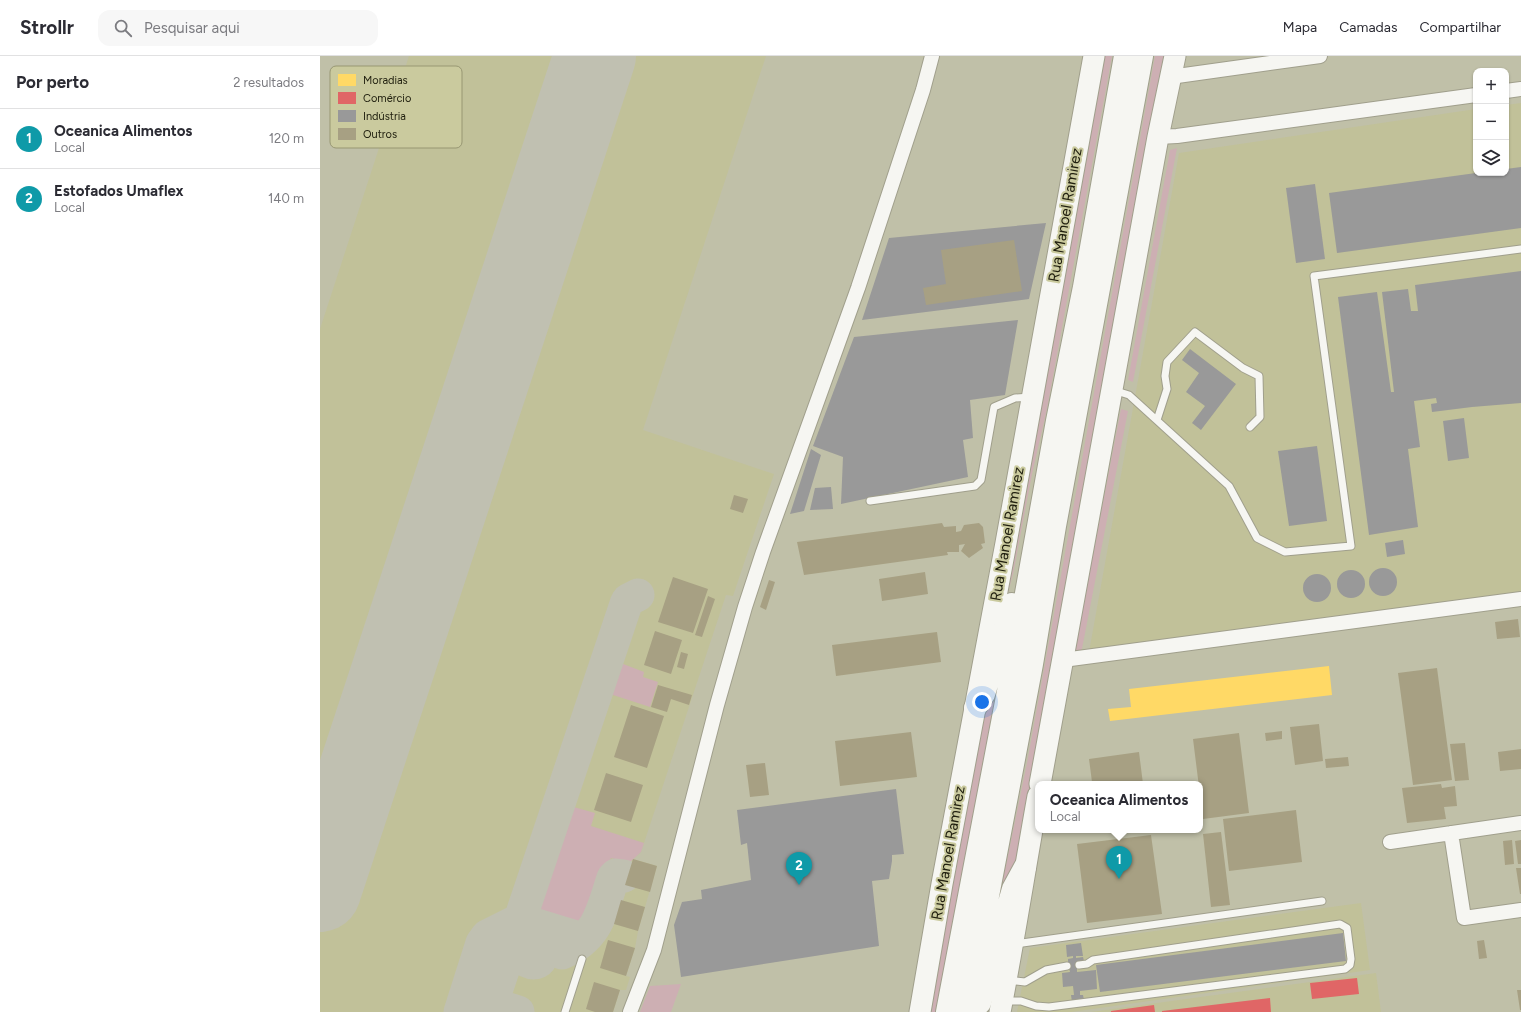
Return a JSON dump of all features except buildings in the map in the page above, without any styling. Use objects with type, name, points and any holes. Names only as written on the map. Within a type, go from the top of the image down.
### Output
[{"type":"highway","points":[[947,1012],[1014,660],[1057,422],[1084,287],[1125,56]]},
{"type":"highway","points":[[966,1012],[1032,664],[1055,526],[1142,56]]},
{"type":"highway","points":[[975,708],[984,694],[1017,587],[1036,478],[1057,422]]},
{"type":"highway","points":[[977,1012],[1013,890],[1025,867]]},
{"type":"main road","name":"Rua Manoel Ramirez","points":[[920,1012],[942,884],[1094,56]]},
{"type":"main road","points":[[1041,781],[1158,137],[1175,56]]},
{"type":"main road","points":[[1001,1007],[1035,812]]},
{"type":"street","points":[[630,1012],[654,950],[717,705],[745,607],[858,288],[923,90],[932,56]]},
{"type":"street","points":[[1170,77],[1320,56]]},
{"type":"street","points":[[1509,91],[1521,89]]},
{"type":"street","points":[[1158,137],[1177,136],[1473,95]]},
{"type":"street","points":[[1063,660],[1521,599]]},
{"type":"street","points":[[1390,842],[1521,822]]},
{"type":"street","points":[[1451,833],[1464,918],[1521,910]]},
{"type":"lane","points":[[1112,390],[1129,395],[1229,486],[1257,538],[1285,552],[1351,546],[1314,276],[1521,248]]},
{"type":"lane","points":[[1157,420],[1168,389],[1165,376],[1167,362],[1195,332],[1243,368],[1258,376],[1260,417],[1250,427]]},
{"type":"lane","points":[[870,501],[975,486],[982,480],[994,407],[1015,398],[1031,398]]},
{"type":"lane","points":[[1013,944],[1322,901]]},
{"type":"lane","points":[[1001,1007],[1021,1001],[1036,1006],[1049,1007],[1345,969],[1350,965],[1351,959],[1347,928],[1340,924],[1093,960],[1087,964],[1079,965]]},
{"type":"lane","points":[[565,1012],[582,959]]},
{"type":"lane","points":[[1006,980],[1025,982],[1046,970],[1067,966]]},
{"type":"shaded area","points":[[409,56],[766,56],[643,430],[774,474],[733,596],[726,595],[641,852],[633,859],[657,866],[626,976],[630,977],[626,990],[620,990],[613,1012],[320,1012],[320,329],[379,148],[462,148],[462,66],[406,66]]},
{"type":"shaded area","points":[[1101,56],[1112,56],[1047,409],[1032,474],[1013,574],[1005,604]]},
{"type":"shaded area","points":[[1155,56],[1166,56],[1028,813],[1017,859],[999,912],[993,919],[1006,865],[1027,763]]},
{"type":"shaded area","points":[[1521,103],[1521,595],[1089,652],[1179,153],[1473,109],[1473,176],[1509,176],[1509,105]]},
{"type":"shaded area","points":[[1177,148],[1133,382],[1128,380],[1170,150]]},
{"type":"shaded area","points":[[1121,409],[1128,411],[1081,654],[1074,654]]},
{"type":"shaded area","points":[[1007,651],[973,815],[937,1012],[927,1012],[978,732]]},
{"type":"shaded area","points":[[618,662],[644,672],[643,677],[658,682],[650,707],[607,693]]},
{"type":"shaded area","points":[[570,806],[595,813],[591,826],[644,843],[641,852],[629,863],[611,858],[586,928],[573,929],[534,915]]},
{"type":"shaded area","points":[[1361,903],[1370,970],[1071,1012],[1017,1012],[1030,948]]},
{"type":"shaded area","points":[[1376,973],[1381,1012],[1091,1012]]},
{"type":"shaded area","points":[[681,984],[671,1012],[640,1012],[650,986]]},
{"type":"taxiway","points":[[489,1012],[626,604],[628,600],[638,595]]},
{"type":"taxiway","points":[[562,953],[584,940],[597,922],[602,912],[613,878],[616,875],[624,876]]},
{"type":"taxiway","points":[[460,1012],[482,943],[487,936],[515,922],[527,922],[576,937]]},
{"type":"taxiway","points":[[519,955],[532,963],[536,963],[541,958],[543,947]]},
{"type":"taxiway","points":[[474,994],[483,1001],[518,1012]]},
{"type":"runway","points":[[320,891],[595,56]]},
{"type":"place","name":"Oceanica Alimentos","points":[[1119,879]]},
{"type":"place","name":"Estofados Umaflex","points":[[799,885]]}]
